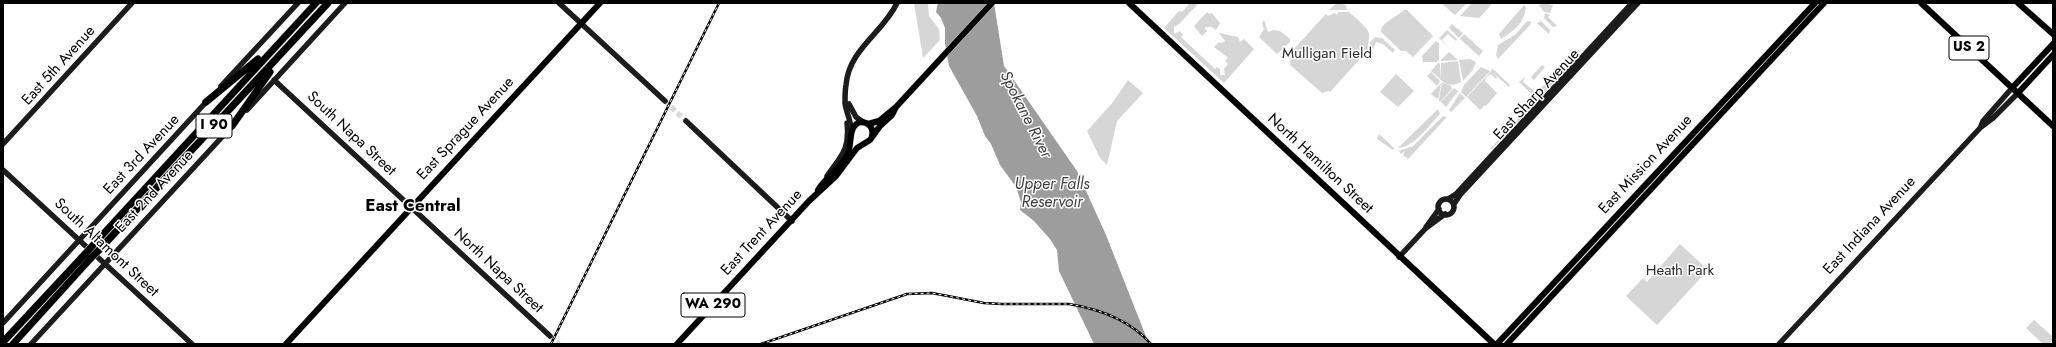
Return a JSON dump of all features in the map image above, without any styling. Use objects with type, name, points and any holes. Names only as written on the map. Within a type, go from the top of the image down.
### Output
[{"type":"highway","name":"I 90","points":[[3,342],[316,3]]},
{"type":"highway","name":"I 90","points":[[13,344],[328,3]]},
{"type":"highway","points":[[206,102],[279,42]]},
{"type":"highway","points":[[232,126],[282,52]]},
{"type":"main road","name":"East Sprague Avenue","points":[[286,344],[600,3]]},
{"type":"main road","name":"WA 290","points":[[851,132],[856,124],[877,123],[896,107],[992,3]]},
{"type":"main road","name":"North Hamilton Street","points":[[1129,3],[1399,257],[1494,344]]},
{"type":"main road","name":"East Mission Avenue","points":[[1498,344],[1814,3]]},
{"type":"main road","name":"East Mission Avenue","points":[[1507,344],[1824,3]]},
{"type":"main road","name":"US 2","points":[[1921,3],[2053,126]]},
{"type":"main road","points":[[2018,3],[2053,34]]},
{"type":"main road","name":"East Indiana Avenue","points":[[2012,88],[2053,44]]},
{"type":"main road","name":"East Indiana Avenue","points":[[2018,93],[2053,55]]},
{"type":"main road","name":"WA 290","points":[[864,144],[869,141],[892,115],[896,107]]},
{"type":"main road","points":[[865,123],[872,128],[872,136]]},
{"type":"main road","points":[[851,132],[856,142],[864,144]]},
{"type":"main road","name":"East Trent Avenue","points":[[677,344],[792,221],[822,184],[846,158],[850,148],[851,132]]},
{"type":"main road","name":"East Trent Avenue","points":[[817,192],[825,187],[843,168],[857,148],[864,144]]},
{"type":"main road","points":[[1528,322],[1532,313],[1541,303],[1542,297]]},
{"type":"street","name":"East 5th Avenue","points":[[3,144],[132,3]]},
{"type":"street","name":"East 3rd Avenue","points":[[3,323],[298,3]]},
{"type":"street","name":"East 2nd Avenue","points":[[31,344],[345,3]]},
{"type":"street","points":[[559,3],[665,102]]},
{"type":"street","points":[[822,184],[846,150],[848,129],[846,105],[847,76],[852,63],[860,49],[885,22],[897,3]]},
{"type":"street","name":"East Sharp Avenue","points":[[1448,199],[1456,194],[1632,3]]},
{"type":"street","name":"East Sharp Avenue","points":[[1454,204],[1462,192],[1638,3]]},
{"type":"street","name":"South Napa Street","points":[[274,80],[412,207]]},
{"type":"street","name":"East Indiana Avenue","points":[[1981,127],[1983,121],[2012,88]]},
{"type":"street","name":"East Indiana Avenue","points":[[1779,344],[1981,127],[1993,118],[2018,93]]},
{"type":"street","points":[[846,96],[856,117],[865,123]]},
{"type":"street","points":[[846,105],[851,132]]},
{"type":"street","points":[[686,121],[792,221]]},
{"type":"street","name":"South Altamont Street","points":[[3,170],[192,344]]},
{"type":"street","points":[[1399,257],[1426,228],[1439,209],[1441,202],[1448,199],[1454,204],[1452,212],[1445,214],[1426,228]]},
{"type":"street","name":"North Napa Street","points":[[412,207],[550,336]]},
{"type":"street","points":[[1439,209],[1445,214]]},
{"type":"green space","points":[[914,3],[928,3],[929,16],[939,29],[940,40],[923,58]]},
{"type":"green space","points":[[1190,3],[1199,3],[1179,24],[1174,27],[1174,34],[1180,31],[1183,35],[1181,37],[1215,69],[1217,67],[1220,69],[1220,75],[1225,75],[1224,69],[1228,64],[1225,61],[1228,58],[1214,47],[1219,42],[1221,43],[1225,41],[1219,33],[1238,37],[1240,42],[1244,39],[1254,49],[1224,83],[1164,28],[1179,11],[1182,12]]},
{"type":"green space","points":[[1337,3],[1346,5],[1347,10],[1329,10]]},
{"type":"green space","points":[[1441,3],[1467,3],[1455,15]]},
{"type":"green space","points":[[1472,3],[1493,3],[1479,18],[1460,16]]},
{"type":"green space","points":[[1543,3],[1553,5],[1550,13],[1544,12],[1539,5]]},
{"type":"green space","points":[[1524,5],[1526,7],[1525,13],[1521,22],[1515,29],[1501,39],[1499,34]]},
{"type":"green space","points":[[1404,10],[1407,10],[1433,36],[1413,57],[1406,51],[1401,51],[1381,32],[1386,22]]},
{"type":"green space","points":[[1207,12],[1209,14],[1212,13],[1220,23],[1216,30],[1212,27],[1206,27],[1205,28],[1207,31],[1202,36],[1194,26]]},
{"type":"green space","name":"Mulligan Field","points":[[1338,12],[1349,12],[1367,29],[1369,36],[1368,50],[1330,92],[1328,91],[1322,93],[1290,65],[1291,52],[1326,14],[1328,16],[1334,13],[1337,15]]},
{"type":"green space","points":[[1545,13],[1550,15],[1548,17],[1557,26],[1553,27],[1544,18]]},
{"type":"green space","points":[[1264,20],[1268,32],[1274,30],[1280,31],[1290,39],[1290,42],[1277,54],[1259,37],[1264,29],[1262,23]]},
{"type":"green space","points":[[1527,21],[1531,22],[1530,25],[1498,59],[1496,55],[1498,45],[1516,34]]},
{"type":"green space","points":[[1541,21],[1550,30],[1549,34],[1537,23]]},
{"type":"green space","points":[[1452,24],[1463,33],[1459,38],[1449,28]]},
{"type":"green space","points":[[1447,30],[1457,39],[1456,41],[1448,34],[1442,40],[1448,47],[1439,38]]},
{"type":"green space","points":[[1464,34],[1483,51],[1479,56],[1460,39]]},
{"type":"green space","points":[[1375,37],[1382,38],[1395,50],[1393,53],[1383,44],[1376,42],[1373,50],[1370,43]]},
{"type":"green space","points":[[1436,41],[1439,43],[1439,60],[1436,62],[1423,62],[1422,56]]},
{"type":"green space","points":[[1449,52],[1458,60],[1441,61],[1441,60]]},
{"type":"green space","points":[[1470,59],[1476,62],[1472,71],[1463,81],[1459,60]]},
{"type":"green space","points":[[1573,59],[1575,61],[1538,100],[1536,98]]},
{"type":"green space","points":[[1458,61],[1461,82],[1451,85],[1441,80],[1441,63]]},
{"type":"green space","points":[[1438,63],[1440,64],[1441,80],[1431,71]]},
{"type":"green space","points":[[1542,65],[1545,67],[1534,80],[1531,77]]},
{"type":"green space","points":[[1562,66],[1564,68],[1536,98],[1519,82],[1525,77],[1523,82],[1537,92],[1557,72],[1558,68]]},
{"type":"green space","points":[[1481,67],[1490,71],[1466,97],[1461,92],[1464,85]]},
{"type":"green space","points":[[1493,69],[1510,85],[1509,87],[1491,71]]},
{"type":"green space","points":[[1491,71],[1497,77],[1496,79],[1491,74],[1486,77],[1485,81],[1497,93],[1486,106],[1485,105],[1480,110],[1467,97]]},
{"type":"green space","points":[[1431,72],[1440,81],[1437,86],[1427,76]]},
{"type":"green space","points":[[1396,74],[1414,91],[1398,107],[1380,92]]},
{"type":"green space","points":[[1128,80],[1143,93],[1117,121],[1107,165],[1100,158],[1087,131],[1113,102]]},
{"type":"green space","points":[[1442,82],[1451,86],[1452,89],[1440,102],[1439,100]]},
{"type":"green space","points":[[1441,83],[1439,97],[1437,99],[1431,94]]},
{"type":"green space","points":[[1454,88],[1458,91],[1446,107],[1441,102]]},
{"type":"green space","points":[[1460,93],[1465,98],[1451,112],[1449,110]]},
{"type":"green space","points":[[1529,107],[1530,109],[1491,150],[1490,149]]},
{"type":"green space","points":[[1438,109],[1440,114],[1416,140],[1404,147],[1398,148]]},
{"type":"green space","points":[[1443,116],[1447,117],[1408,159],[1403,155],[1405,151],[1401,154],[1399,151],[1413,146]]},
{"type":"green space","points":[[1379,134],[1394,148],[1393,150],[1377,139]]},
{"type":"green space","name":"Heath Park","points":[[1680,244],[1708,270],[1657,325],[1626,296],[1643,278],[1647,282]]},
{"type":"green space","points":[[2034,320],[2053,337],[2050,344],[2043,344],[2026,328]]},
{"type":"water","name":"Upper Falls Reservoir","points":[[938,3],[994,3],[1004,66],[1077,171],[1106,235],[1149,344],[1094,344],[1059,271],[1057,250],[1050,239],[1034,221],[1020,210],[1021,202],[1016,187],[1000,165],[991,144],[985,136],[977,116],[949,66],[945,43],[945,28],[941,18],[936,12]]},
{"type":"tunnel","points":[[665,101],[686,121]]},
{"type":"tunnel","points":[[550,336],[559,344]]},
{"type":"railway","points":[[551,344],[719,3]]},
{"type":"railway","points":[[761,344],[907,294],[932,293],[984,303],[1069,304],[1080,306],[1092,309],[1124,322],[1134,328],[1151,344]]},
{"type":"district","name":"East Central","points":[[413,207]]},
{"type":"water label","name":"Spokane River","points":[[1025,115]]}]
